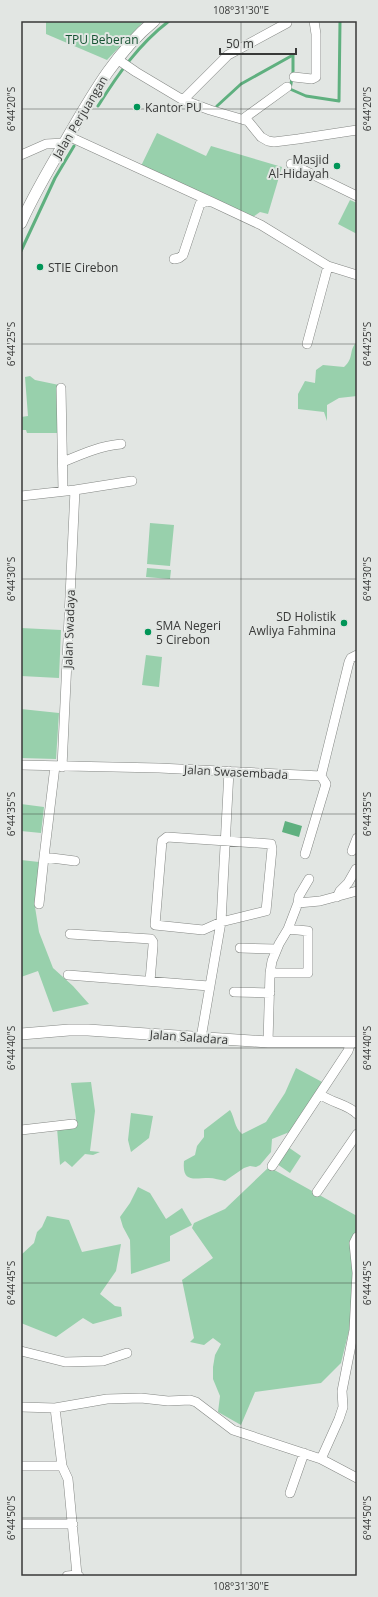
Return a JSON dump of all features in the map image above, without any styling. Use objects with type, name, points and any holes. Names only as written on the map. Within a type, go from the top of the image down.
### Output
[{"type":"street","name":"Jalan Perjuangan","points":[[21,223],[25,206],[39,186],[95,90],[119,60],[130,42],[154,21]]},
{"type":"street","points":[[294,77],[312,79],[316,77],[316,34],[314,21]]},
{"type":"street","points":[[182,100],[228,55],[287,23]]},
{"type":"street","points":[[119,60],[182,100],[210,110],[243,119],[251,123],[261,137],[268,141],[274,142],[357,130]]},
{"type":"street","points":[[243,119],[287,87]]},
{"type":"street","points":[[21,155],[46,144],[66,140],[80,141],[212,202],[262,222],[328,266],[357,275]]},
{"type":"street","points":[[291,164],[357,196]]},
{"type":"street","points":[[174,258],[179,258],[183,255],[200,204],[207,201],[212,202]]},
{"type":"street","points":[[307,344],[328,266]]},
{"type":"street","points":[[61,388],[63,491]]},
{"type":"street","points":[[63,462],[89,451],[110,445],[121,444]]},
{"type":"street","points":[[21,496],[75,490],[132,481]]},
{"type":"street","name":"Jalan Swadaya","points":[[39,904],[44,857],[59,766],[75,490]]},
{"type":"street","points":[[305,854],[326,784],[322,776],[348,662],[350,658],[357,656]]},
{"type":"street","name":"Jalan Swasembada","points":[[21,764],[159,768],[322,776]]},
{"type":"street","points":[[201,1038],[221,922],[230,771]]},
{"type":"street","points":[[164,838],[225,840],[271,844],[272,849],[266,911],[221,922],[203,930],[156,925],[162,841],[164,838]]},
{"type":"street","points":[[352,851],[357,838]]},
{"type":"street","points":[[44,857],[75,861]]},
{"type":"street","points":[[337,897],[340,891],[348,883],[356,869]]},
{"type":"street","points":[[268,1042],[270,973],[272,961],[276,949],[288,929],[300,896],[309,879]]},
{"type":"street","points":[[298,904],[320,901],[357,891]]},
{"type":"street","points":[[270,973],[308,973],[308,931],[288,929]]},
{"type":"street","points":[[70,934],[151,939],[153,946],[150,981]]},
{"type":"street","points":[[240,948],[276,949]]},
{"type":"street","points":[[68,975],[209,986]]},
{"type":"street","points":[[234,992],[270,993]]},
{"type":"street","name":"Jalan Saladara","points":[[21,1034],[88,1030],[268,1042],[354,1042]]},
{"type":"street","points":[[272,1166],[354,1042]]},
{"type":"street","points":[[320,1094],[325,1099],[357,1114]]},
{"type":"street","points":[[21,1130],[73,1124]]},
{"type":"street","points":[[317,1192],[357,1134]]},
{"type":"street","points":[[321,1459],[343,1409],[342,1391],[354,1330],[357,1273],[354,1243],[357,1237]]},
{"type":"street","points":[[21,1352],[65,1362],[102,1360],[127,1353]]},
{"type":"street","points":[[21,1407],[54,1408],[107,1399],[141,1398],[168,1401],[190,1400],[196,1402],[233,1430],[321,1459],[357,1478]]},
{"type":"street","points":[[54,1408],[62,1466],[68,1479],[78,1575],[67,1576]]},
{"type":"street","points":[[290,1493],[304,1453]]},
{"type":"street","points":[[21,1466],[62,1466]]},
{"type":"street","points":[[21,1524],[73,1524]]},
{"type":"green space","name":"TPU Beberan","points":[[46,21],[144,21],[107,60],[46,34]]},
{"type":"green space","points":[[157,133],[206,156],[211,146],[282,167],[268,214],[260,212],[253,217],[141,166]]},
{"type":"green space","points":[[350,200],[357,203],[357,234],[338,224]]},
{"type":"green space","points":[[357,342],[357,396],[339,398],[327,405],[327,421],[324,412],[298,409],[298,394],[305,381],[315,383],[316,370],[323,365],[344,367],[349,360],[354,345]]},
{"type":"green space","points":[[30,376],[35,380],[59,385],[60,433],[27,433],[26,430],[21,430],[21,417],[28,416],[25,377]]},
{"type":"green space","points":[[150,523],[174,525],[170,566],[147,564]]},
{"type":"green space","points":[[147,568],[171,570],[170,579],[146,577]]},
{"type":"green space","points":[[21,628],[61,630],[59,678],[21,676]]},
{"type":"green space","points":[[146,655],[162,657],[159,687],[142,685]]},
{"type":"green space","points":[[21,709],[59,713],[56,759],[21,758]]},
{"type":"green space","points":[[21,804],[44,807],[41,833],[21,831]]},
{"type":"green space","points":[[21,860],[39,862],[35,907],[39,932],[53,968],[73,986],[89,1004],[53,1012],[38,971],[21,977]]},
{"type":"green space","points":[[296,1068],[324,1083],[292,1131],[272,1139],[271,1152],[260,1165],[256,1167],[250,1166],[244,1168],[225,1181],[211,1178],[190,1178],[187,1176],[184,1168],[184,1161],[195,1155],[197,1146],[204,1137],[204,1130],[230,1110],[237,1128],[242,1134],[266,1122],[285,1093]]},
{"type":"green space","points":[[91,1082],[95,1111],[90,1151],[100,1152],[93,1155],[85,1154],[72,1167],[65,1161],[60,1165],[57,1128],[77,1126],[71,1083]]},
{"type":"green space","points":[[131,1113],[153,1116],[149,1138],[131,1152],[128,1140]]},
{"type":"green space","points":[[288,1147],[301,1156],[290,1173],[277,1164]]},
{"type":"green space","points":[[269,1167],[357,1216],[357,1230],[351,1241],[354,1277],[351,1322],[341,1363],[321,1383],[255,1392],[241,1425],[218,1412],[220,1396],[213,1379],[213,1367],[215,1355],[221,1344],[213,1338],[204,1345],[190,1342],[194,1338],[182,1280],[213,1258],[192,1228],[194,1223],[225,1209]]},
{"type":"green space","points":[[138,1187],[150,1193],[166,1219],[182,1208],[192,1225],[170,1236],[170,1261],[131,1274],[130,1240],[123,1227],[120,1217],[130,1203]]},
{"type":"green space","points":[[47,1216],[69,1220],[82,1252],[121,1244],[116,1271],[100,1294],[115,1306],[121,1307],[122,1316],[93,1324],[83,1318],[56,1337],[21,1323],[21,1255],[34,1243],[37,1232],[42,1227]]},
{"type":"shaded area","points":[[285,821],[302,826],[299,837],[282,832]]},
{"type":"waterway","points":[[98,106],[113,82],[130,60],[148,39],[169,21]]},
{"type":"waterway","points":[[217,106],[241,84],[293,55],[293,73],[290,89],[306,96],[339,101],[340,21]]},
{"type":"waterway","points":[[21,251],[55,178],[74,146]]},
{"type":"place","name":"Kantor PU","points":[[137,107]]},
{"type":"place","name":"Masjid Al-Hidayah","points":[[337,166]]},
{"type":"place","name":"STIE Cirebon","points":[[40,267]]},
{"type":"place","name":"SD Holistik Awliya Fahmina","points":[[344,623]]},
{"type":"place","name":"SMA Negeri 5 Cirebon","points":[[148,632]]}]
